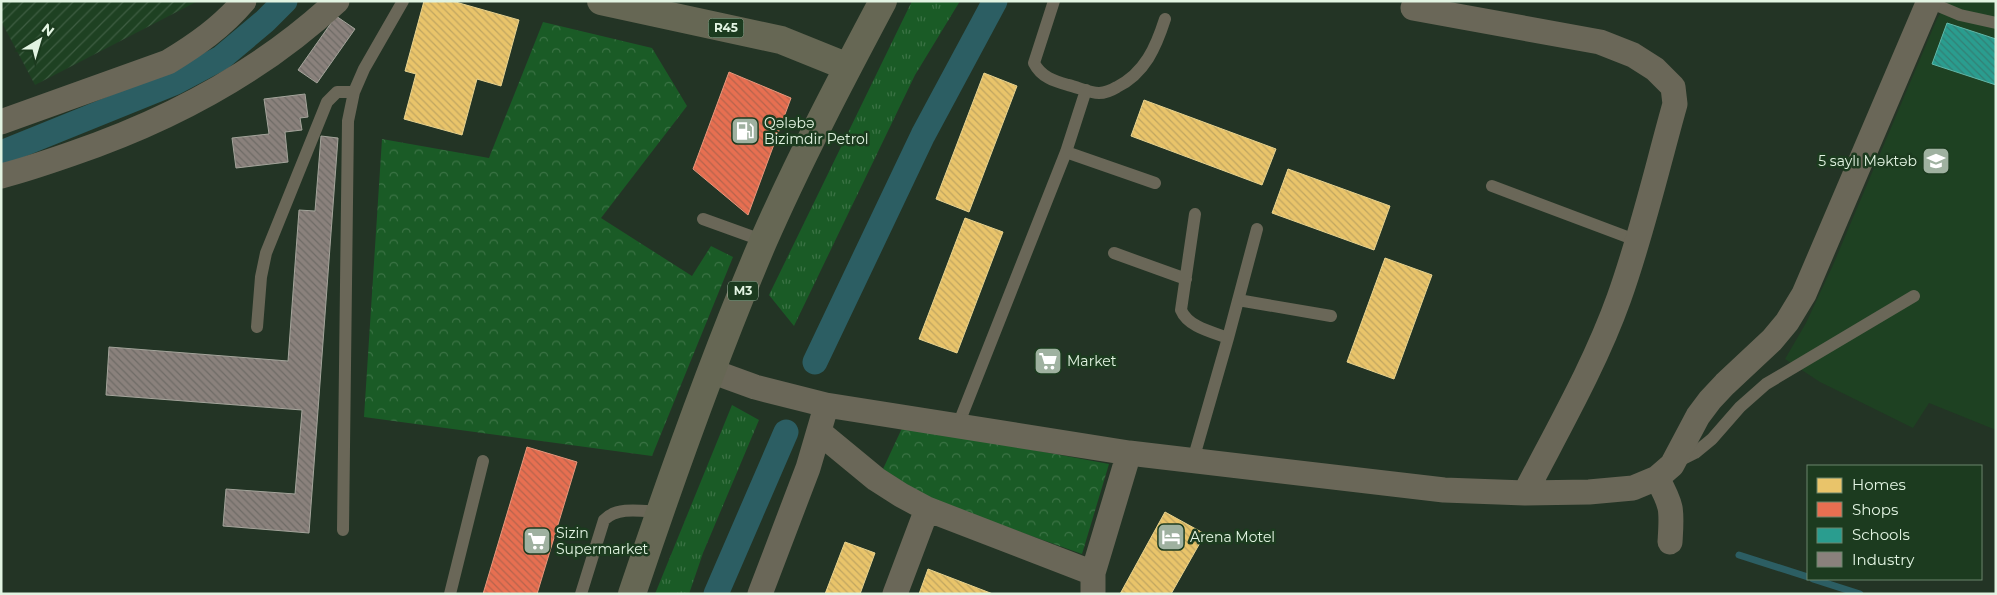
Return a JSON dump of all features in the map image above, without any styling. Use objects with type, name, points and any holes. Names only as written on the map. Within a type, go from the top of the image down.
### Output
[{"type":"main road","name":"R45","points":[[601,1],[781,40],[848,67]]},
{"type":"main road","name":"M3","points":[[632,594],[711,371],[764,241],[882,1]]},
{"type":"street","points":[[4,116],[168,62],[218,29],[244,1]]},
{"type":"street","points":[[1,176],[22,171],[111,141],[173,112],[246,72],[313,23],[337,1]]},
{"type":"street","points":[[711,371],[763,389],[826,405],[1129,453],[1444,490],[1526,493],[1588,492],[1633,488],[1665,471],[1698,416],[1710,400],[1772,340],[1787,322],[1804,294],[1929,2]]},
{"type":"street","points":[[1413,8],[1600,42],[1634,55],[1655,69],[1673,86],[1675,104],[1638,241],[1619,299],[1596,353],[1526,493]]},
{"type":"street","points":[[760,594],[798,495],[826,405]]},
{"type":"street","points":[[819,432],[876,479],[901,495],[927,509],[1093,583],[1129,453]]},
{"type":"street","points":[[1665,471],[1672,512],[1670,542]]},
{"type":"street","points":[[894,594],[927,509]]},
{"type":"lane","points":[[344,530],[348,121],[354,92],[364,69],[403,1]]},
{"type":"lane","points":[[1054,1],[1034,63],[1037,70],[1051,80],[1099,93],[1110,91],[1127,82],[1148,61],[1157,44],[1165,19]]},
{"type":"lane","points":[[1929,2],[1960,15],[1996,23]]},
{"type":"lane","points":[[958,426],[1066,152],[1086,90]]},
{"type":"lane","points":[[257,327],[261,277],[266,253],[328,102],[337,92],[354,92]]},
{"type":"lane","points":[[1066,152],[1155,182]]},
{"type":"lane","points":[[1492,186],[1638,241]]},
{"type":"lane","points":[[1195,214],[1181,310],[1184,317],[1193,324],[1228,338]]},
{"type":"lane","points":[[703,219],[764,241]]},
{"type":"lane","points":[[1193,460],[1257,229]]},
{"type":"lane","points":[[1114,253],[1186,279]]},
{"type":"lane","points":[[1665,471],[1695,453],[1712,439],[1740,407],[1766,384],[1914,296]]},
{"type":"lane","points":[[1238,300],[1331,316]]},
{"type":"lane","points":[[450,594],[483,461]]},
{"type":"lane","points":[[581,594],[604,520],[610,513],[619,511],[660,512]]},
{"type":"shaded area","points":[[1,1],[198,1],[35,85],[1,21]]},
{"type":"shaded area","name":"5 saylı Məktəb","points":[[1948,1],[1996,1],[1996,430],[1929,403],[1913,428],[1820,382],[1785,359],[1806,323],[1833,265],[1937,19]]},
{"type":"green space","points":[[912,1],[960,1],[915,75],[794,326],[769,295]]},
{"type":"green space","points":[[543,22],[652,48],[687,106],[601,218],[692,276],[711,246],[733,257],[652,456],[364,417],[382,139],[489,158]]},
{"type":"green space","points":[[732,405],[759,420],[703,553],[689,594],[655,594]]},
{"type":"green space","points":[[903,426],[1109,464],[1082,554],[931,500],[883,469]]},
{"type":"building: Homes","points":[[424,1],[452,1],[519,20],[501,86],[477,79],[462,135],[404,119],[416,74],[405,71]]},
{"type":"building: Homes","points":[[984,73],[1017,86],[969,212],[936,199]]},
{"type":"building: Homes","points":[[1144,100],[1276,149],[1262,185],[1131,136]]},
{"type":"building: Homes","points":[[1288,169],[1390,206],[1374,250],[1272,213]]},
{"type":"building: Homes","points":[[965,218],[1003,232],[957,353],[919,339]]},
{"type":"building: Homes","points":[[1385,258],[1432,275],[1394,379],[1347,362]]},
{"type":"building: Homes","points":[[1165,512],[1205,534],[1171,594],[1120,594]]},
{"type":"building: Homes","points":[[845,542],[875,553],[860,594],[825,594]]},
{"type":"building: Homes","points":[[928,569],[993,594],[919,594]]},
{"type":"building: Shops","points":[[729,72],[791,98],[748,215],[693,169]]},
{"type":"building: Shops","points":[[527,447],[577,462],[537,594],[483,594]]},
{"type":"building: Schools","points":[[1947,23],[1996,39],[1996,85],[1932,64]]},
{"type":"building: Industry","points":[[336,16],[355,29],[317,83],[298,70]]},
{"type":"building: Industry","points":[[305,94],[308,117],[300,118],[302,130],[285,132],[288,162],[236,168],[232,138],[269,134],[264,99]]},
{"type":"building: Industry","points":[[321,136],[338,138],[309,533],[223,526],[226,489],[295,494],[302,410],[106,395],[109,347],[288,361],[299,210],[315,211]]},
{"type":"waterway","points":[[1,153],[174,83],[221,58],[265,21],[285,1]]},
{"type":"waterway","points":[[815,362],[923,135],[995,1]]},
{"type":"waterway","points":[[716,594],[786,432]]},
{"type":"waterway","points":[[1739,555],[1807,577]]},
{"type":"waterway","points":[[1816,580],[1860,594]]},
{"type":"place","name":"Qələbə Bizimdir Petrol","points":[[745,131]]},
{"type":"place","name":"5 saylı Məktəb","points":[[1936,161]]},
{"type":"place","name":"Market","points":[[1048,361]]},
{"type":"place","name":"Arena Motel","points":[[1171,537]]},
{"type":"place","name":"Sizin Supermarket","points":[[537,541]]}]
